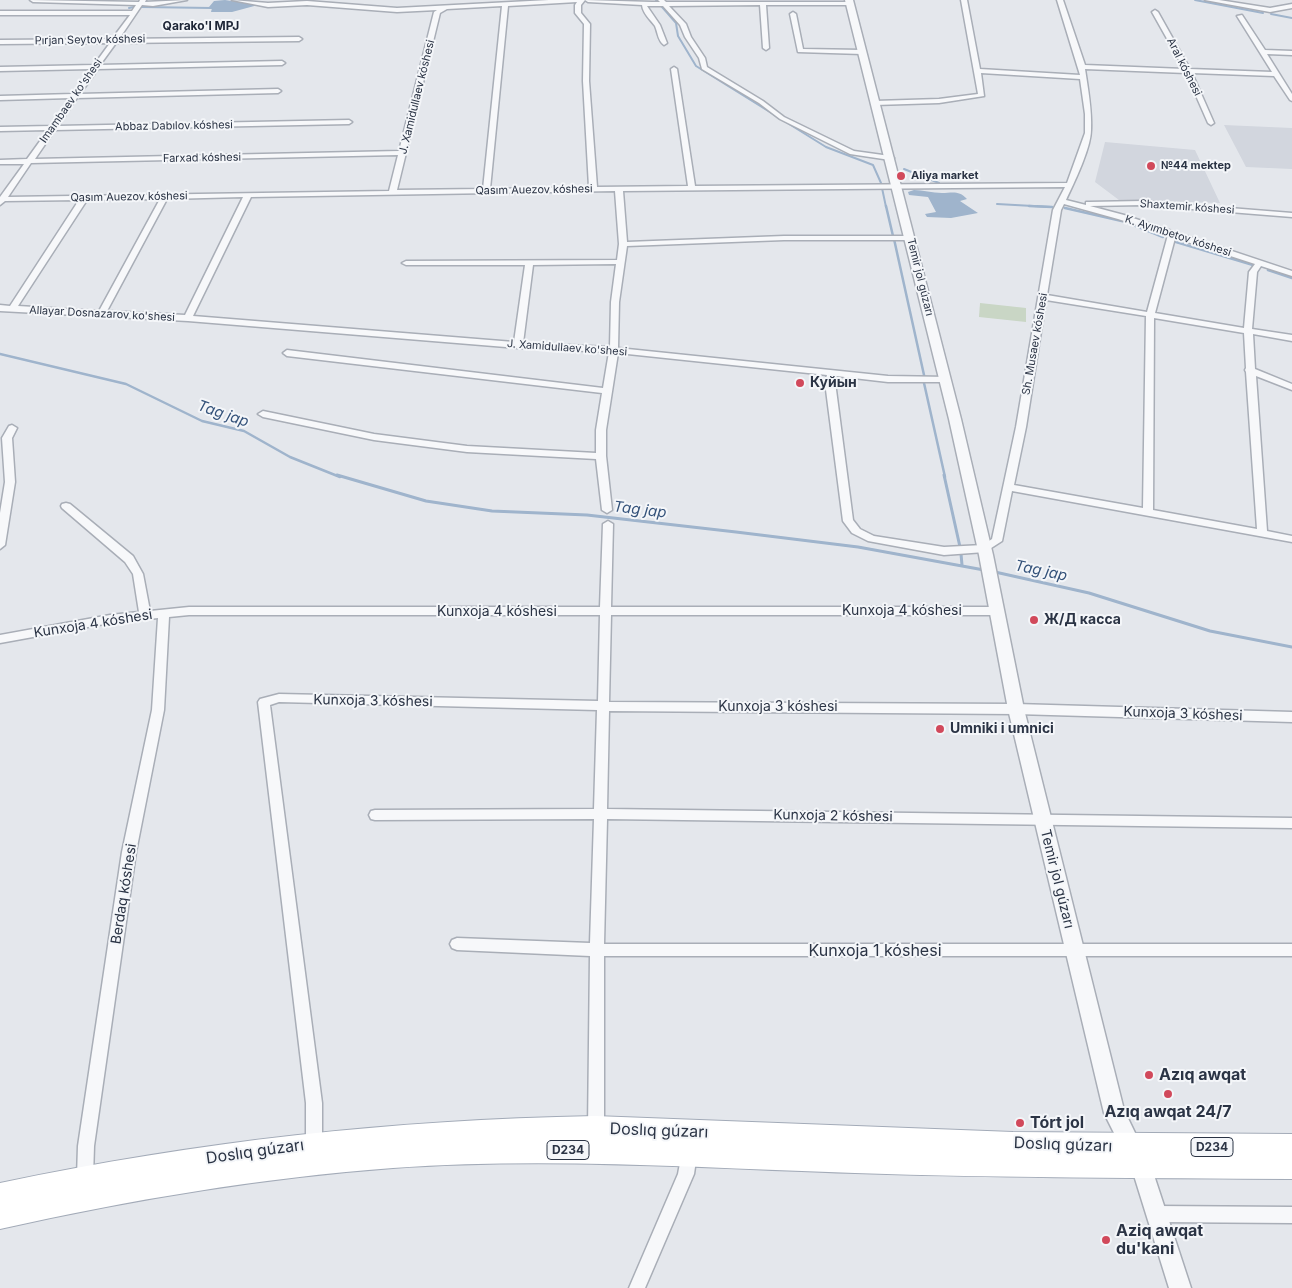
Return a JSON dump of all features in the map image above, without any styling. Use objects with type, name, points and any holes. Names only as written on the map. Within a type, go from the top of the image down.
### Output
[{"type":"main road","name":"Doslıq gúzarı","points":[[0,1196],[85,1177],[314,1143],[400,1136],[596,1129],[926,1142],[1292,1166]]},
{"type":"main road","name":"Doslıq gúzarı","points":[[0,1216],[121,1190],[358,1159],[451,1152],[574,1150],[858,1160],[1136,1156],[1292,1147]]},
{"type":"street","points":[[33,0],[168,3],[184,0]]},
{"type":"street","points":[[235,0],[268,5],[308,1],[397,10],[582,0]]},
{"type":"street","points":[[582,0],[578,5],[578,13],[587,24],[586,81],[593,190]]},
{"type":"street","points":[[588,0],[650,4]]},
{"type":"street","points":[[875,102],[939,101],[982,95],[964,0]]},
{"type":"street","name":"Sh. Musaev kóshesi","points":[[986,552],[997,542],[1043,297],[1057,210],[1063,202],[1073,178],[1088,133],[1088,114],[1082,67],[1060,0]]},
{"type":"street","points":[[1208,0],[1270,10],[1292,6]]},
{"type":"street","points":[[1250,0],[1270,10]]},
{"type":"street","name":"Imambaev ko'shesi","points":[[1,200],[75,97],[113,40],[142,2]]},
{"type":"street","points":[[663,2],[683,24],[688,38],[702,58],[704,68],[761,102],[782,118],[852,153],[890,158]]},
{"type":"street","points":[[664,43],[657,25],[644,6],[663,2],[762,4],[849,2]]},
{"type":"street","name":"Temir jol gúzarı","points":[[849,2],[898,186],[945,379],[986,552],[1016,709],[1114,1112],[1136,1156],[1180,1288]]},
{"type":"street","points":[[762,4],[766,48]]},
{"type":"street","points":[[486,191],[505,5]]},
{"type":"street","name":"J. Xamidullaev kóshesi","points":[[392,194],[437,12],[448,6]]},
{"type":"street","name":"Aral kóshesi","points":[[1155,12],[1188,71],[1211,123]]},
{"type":"street","name":"Pırjan Seytov kóshesi","points":[[0,13],[133,13]]},
{"type":"street","points":[[793,14],[800,51],[862,52]]},
{"type":"street","points":[[1240,16],[1276,74],[1288,87],[1292,99]]},
{"type":"street","name":"Pırjan Seytov kóshesi","points":[[0,42],[299,39]]},
{"type":"street","points":[[1263,52],[1292,53]]},
{"type":"street","points":[[0,69],[282,63]]},
{"type":"street","points":[[1082,67],[1276,74]]},
{"type":"street","points":[[674,69],[692,188]]},
{"type":"street","points":[[977,72],[1084,77]]},
{"type":"street","points":[[0,98],[278,91]]},
{"type":"street","name":"Abbaz Dabılov kóshesi","points":[[0,129],[349,122]]},
{"type":"street","name":"Farxad kóshesi","points":[[0,162],[403,153]]},
{"type":"street","name":"Qasım Auezov kóshesi","points":[[1,200],[619,189],[1069,185]]},
{"type":"street","points":[[607,510],[601,456],[601,430],[614,350],[615,302],[623,244],[619,189]]},
{"type":"street","points":[[102,313],[166,196]]},
{"type":"street","name":"Allayar Dosnazarov ko'shesi","points":[[0,308],[188,318],[248,196]]},
{"type":"street","points":[[12,309],[84,198]]},
{"type":"street","name":"K. Ayımbetov kóshesi","points":[[1063,202],[1082,206],[1292,274]]},
{"type":"street","name":"Shaxtemir kóshesi","points":[[1082,206],[1091,204],[1142,203],[1292,215]]},
{"type":"street","points":[[1148,511],[1150,315],[1167,247],[1172,235]]},
{"type":"street","points":[[623,244],[784,238],[911,238]]},
{"type":"street","points":[[406,262],[621,262]]},
{"type":"street","points":[[518,345],[530,263]]},
{"type":"street","points":[[1260,263],[1253,272],[1248,330],[1249,370],[1262,532]]},
{"type":"street","points":[[1043,297],[1292,338]]},
{"type":"street","name":"J. Xamidullaev ko'shesi","points":[[188,318],[518,345],[614,350],[888,379],[945,379]]},
{"type":"street","points":[[287,353],[608,392]]},
{"type":"street","points":[[1249,370],[1292,388]]},
{"type":"street","points":[[832,373],[830,382],[848,521],[856,530],[872,539],[944,551],[986,552]]},
{"type":"street","points":[[263,414],[374,438],[467,448],[601,456]]},
{"type":"street","points":[[0,545],[10,482],[7,438],[12,428]]},
{"type":"street","points":[[1008,487],[1292,538]]},
{"type":"street","points":[[66,506],[129,559],[138,574],[145,615]]},
{"type":"street","points":[[596,1129],[597,950],[608,524]]},
{"type":"street","name":"Kunxoja 4 kóshesi","points":[[0,639],[164,612],[997,611]]},
{"type":"street","name":"Berdaq kóshesi","points":[[85,1177],[86,1146],[129,852],[158,710],[164,612]]},
{"type":"street","name":"Kunxoja 3 kóshesi","points":[[314,1143],[314,1103],[264,702],[280,698],[604,706],[1016,709],[1292,717]]},
{"type":"street","name":"Kunxoja 2 kóshesi","points":[[375,815],[601,814],[1292,822]]},
{"type":"street","name":"Kunxoja 1 kóshesi","points":[[457,944],[597,950],[1292,950]]},
{"type":"street","points":[[637,1288],[686,1174],[689,1153]]},
{"type":"street","points":[[1156,1214],[1292,1215]]},
{"type":"shaded area","points":[[1224,125],[1292,128],[1292,169],[1246,167]]},
{"type":"shaded area","name":"№44 mektep","points":[[1105,142],[1195,150],[1220,203],[1119,200],[1095,182]]},
{"type":"green space","points":[[980,303],[1026,308],[1026,322],[979,317]]},
{"type":"water","points":[[225,0],[258,5],[232,12],[211,12],[212,8],[209,7],[214,1]]},
{"type":"water","points":[[914,190],[958,193],[967,199],[960,201],[978,213],[951,218],[927,217],[925,214],[936,212],[928,197],[909,195],[908,192]]},
{"type":"waterway","points":[[656,0],[676,23],[678,36],[696,66],[826,147],[873,165],[881,183]]},
{"type":"waterway","points":[[1195,0],[1263,13]]},
{"type":"waterway","points":[[129,8],[134,7]]},
{"type":"waterway","points":[[141,7],[212,8]]},
{"type":"waterway","points":[[0,11],[37,11]]},
{"type":"waterway","points":[[121,11],[128,11]]},
{"type":"waterway","points":[[1271,14],[1292,18]]},
{"type":"waterway","points":[[904,169],[939,183]]},
{"type":"waterway","points":[[882,188],[886,207]]},
{"type":"waterway","points":[[997,204],[1047,207]]},
{"type":"waterway","points":[[886,206],[893,236]]},
{"type":"waterway","points":[[1029,206],[1047,207]]},
{"type":"waterway","points":[[1047,207],[1052,207]]},
{"type":"waterway","points":[[1065,208],[1126,222],[1163,237]]},
{"type":"waterway","points":[[894,239],[924,375]]},
{"type":"waterway","points":[[1176,242],[1253,265]]},
{"type":"waterway","points":[[1268,270],[1292,278]]},
{"type":"waterway","name":"Tag jap","points":[[0,354],[126,384],[202,421],[244,431],[290,457],[340,477]]},
{"type":"waterway","points":[[924,383],[945,477]]},
{"type":"waterway","name":"Tag jap","points":[[337,475],[426,501],[492,511],[587,515],[736,532],[858,547],[984,570]]},
{"type":"waterway","points":[[944,475],[960,547]]},
{"type":"waterway","points":[[961,554],[962,565]]},
{"type":"waterway","name":"Tag jap","points":[[995,572],[1089,593],[1210,631],[1292,647]]},
{"type":"place","name":"№44 mektep","points":[[1151,166]]},
{"type":"place","name":"Aliya market","points":[[901,176]]},
{"type":"place","name":"Куйын","points":[[800,383]]},
{"type":"place","name":"Ж/Д касса","points":[[1034,620]]},
{"type":"place","name":"Umniki i umnici","points":[[940,729]]},
{"type":"place","name":"Azıq awqat","points":[[1149,1075]]},
{"type":"place","name":"Azıq awqat 24/7","points":[[1168,1094]]},
{"type":"place","name":"Tórt jol","points":[[1020,1123]]},
{"type":"place","name":"Aziq awqat du'kani","points":[[1106,1240]]},
{"type":"district","name":"Qarako'l MPJ","points":[[201,26]]}]
